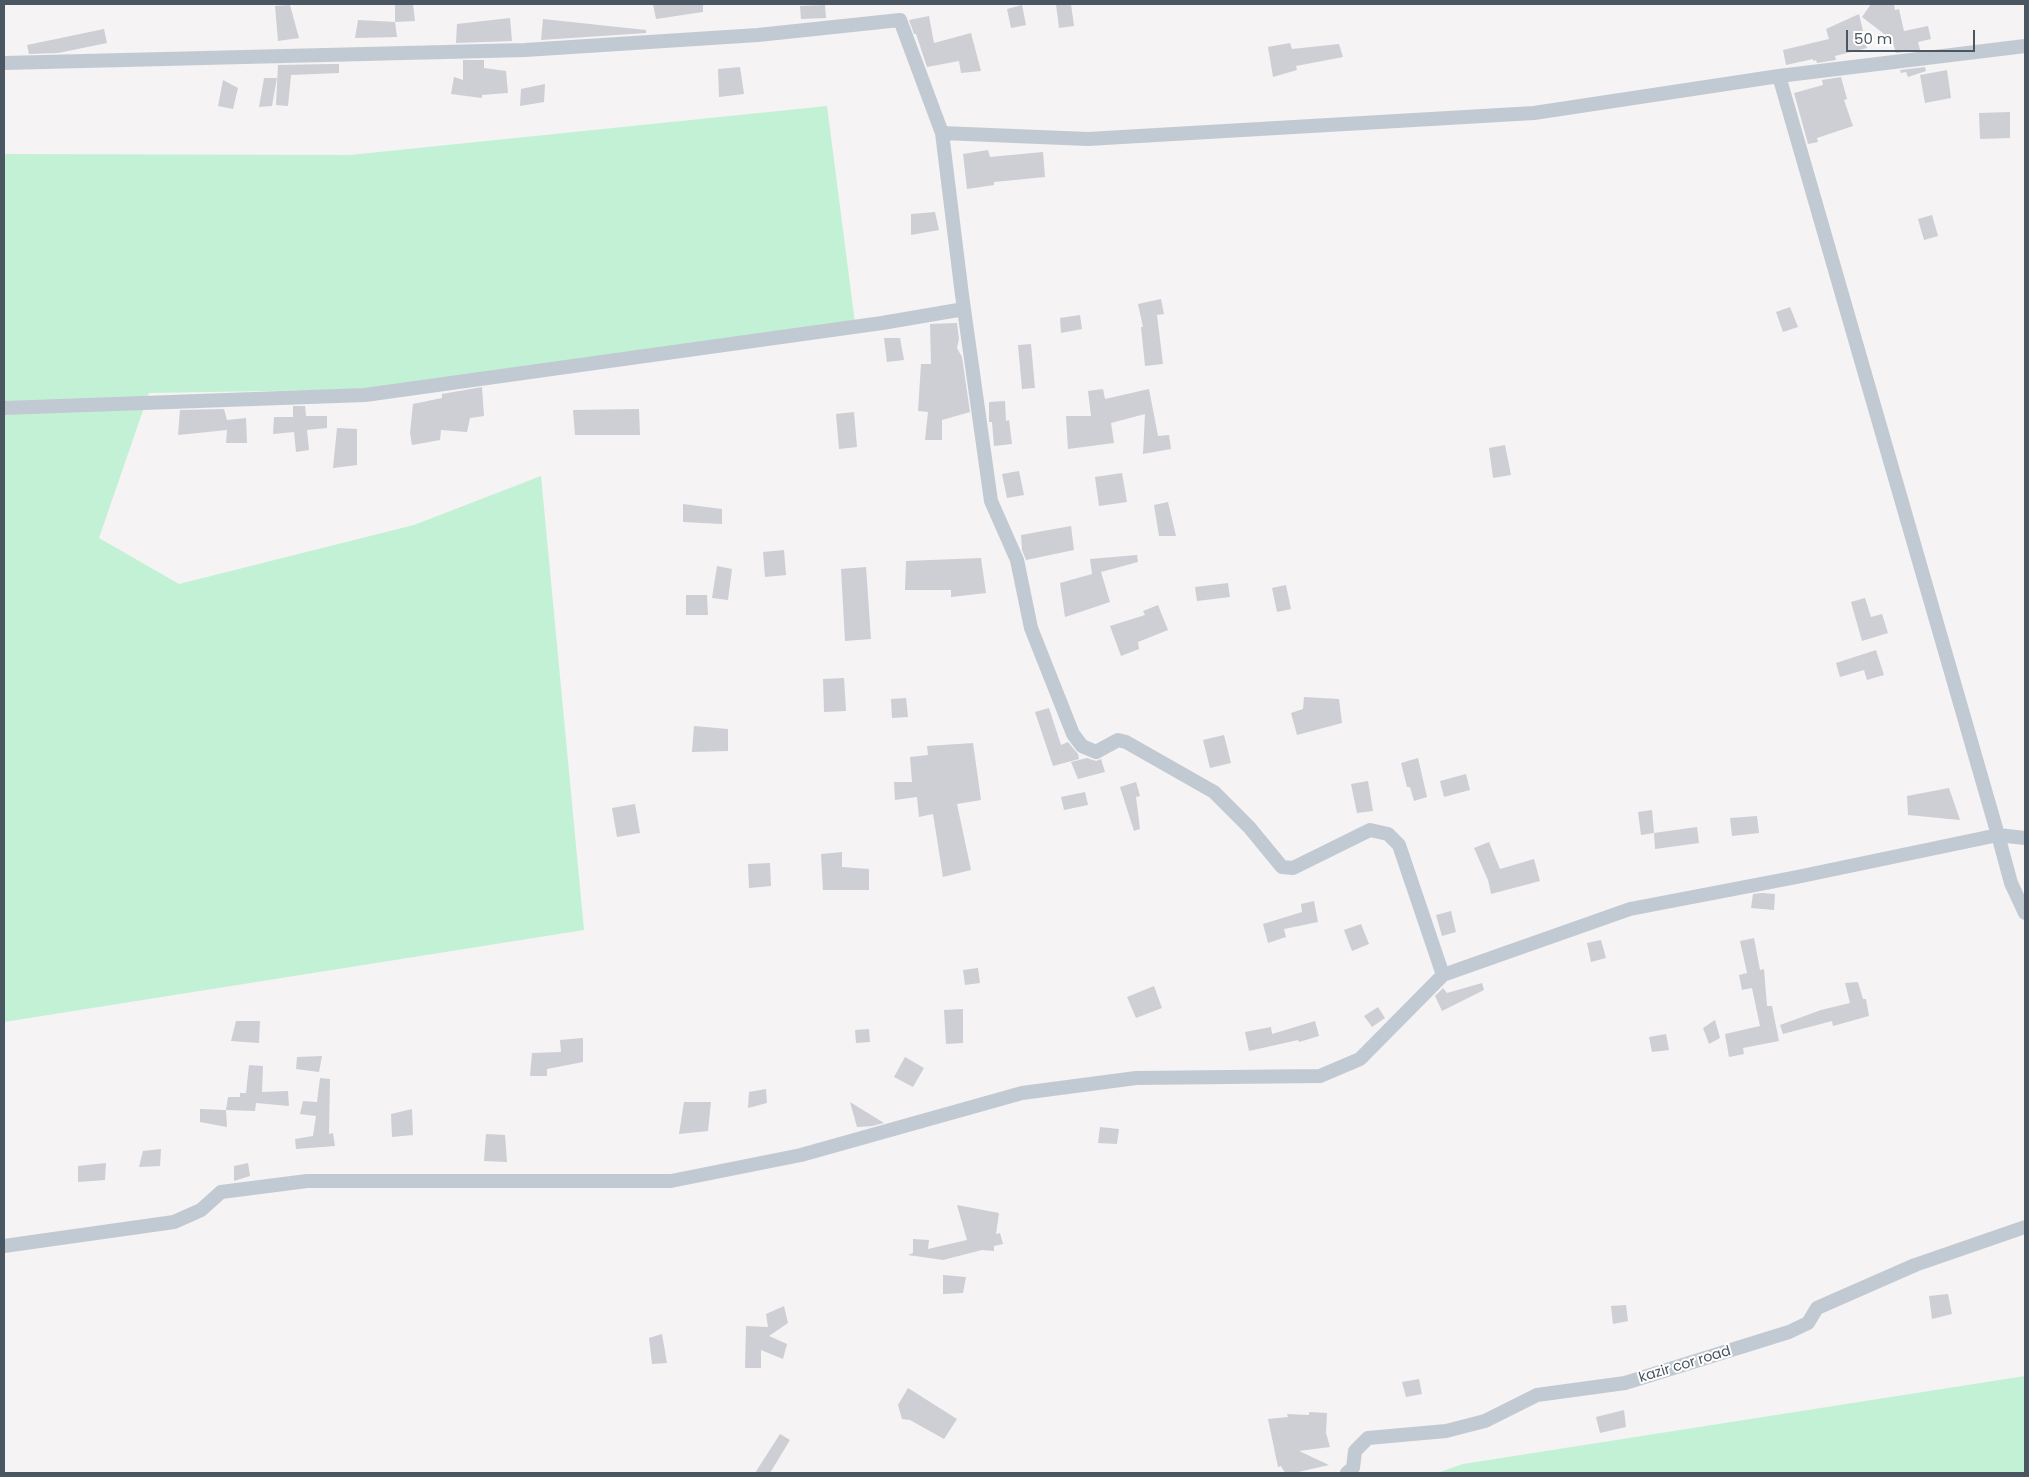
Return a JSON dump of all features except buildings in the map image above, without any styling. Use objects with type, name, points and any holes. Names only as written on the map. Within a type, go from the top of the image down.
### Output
[{"type":"street","points":[[4,63],[526,50],[758,35],[900,20],[942,133],[991,501],[1017,560],[1031,628],[1073,734],[1082,746],[1096,752],[1118,740],[1126,742],[1214,792],[1249,827],[1282,867],[1293,868],[1370,830],[1388,834],[1399,845],[1443,975]]},
{"type":"street","points":[[942,133],[1088,139],[1534,113],[1779,76],[2025,46]]},
{"type":"street","points":[[1779,76],[2011,883],[2025,913]]},
{"type":"street","points":[[4,408],[366,395],[882,323],[964,309]]},
{"type":"street","points":[[4,1246],[174,1222],[201,1210],[220,1192],[278,1184],[307,1181],[396,1180],[671,1181],[801,1155],[1022,1093],[1136,1078],[1320,1076],[1360,1059],[1443,975],[1630,908],[1797,877],[1998,835],[2025,838]]},
{"type":"street","name":"kazir cor road","points":[[1347,1473],[1353,1468],[1355,1451],[1368,1438],[1446,1431],[1485,1422],[1537,1394],[1625,1383],[1789,1332],[1808,1323],[1816,1308],[1915,1265],[2025,1227]]},
{"type":"green space","points":[[827,106],[855,323],[385,389],[149,393],[99,538],[179,584],[414,525],[541,476],[584,930],[4,1022],[4,154],[350,155]]},
{"type":"green space","points":[[2025,1376],[2025,1473],[1437,1473],[1463,1464]]}]
